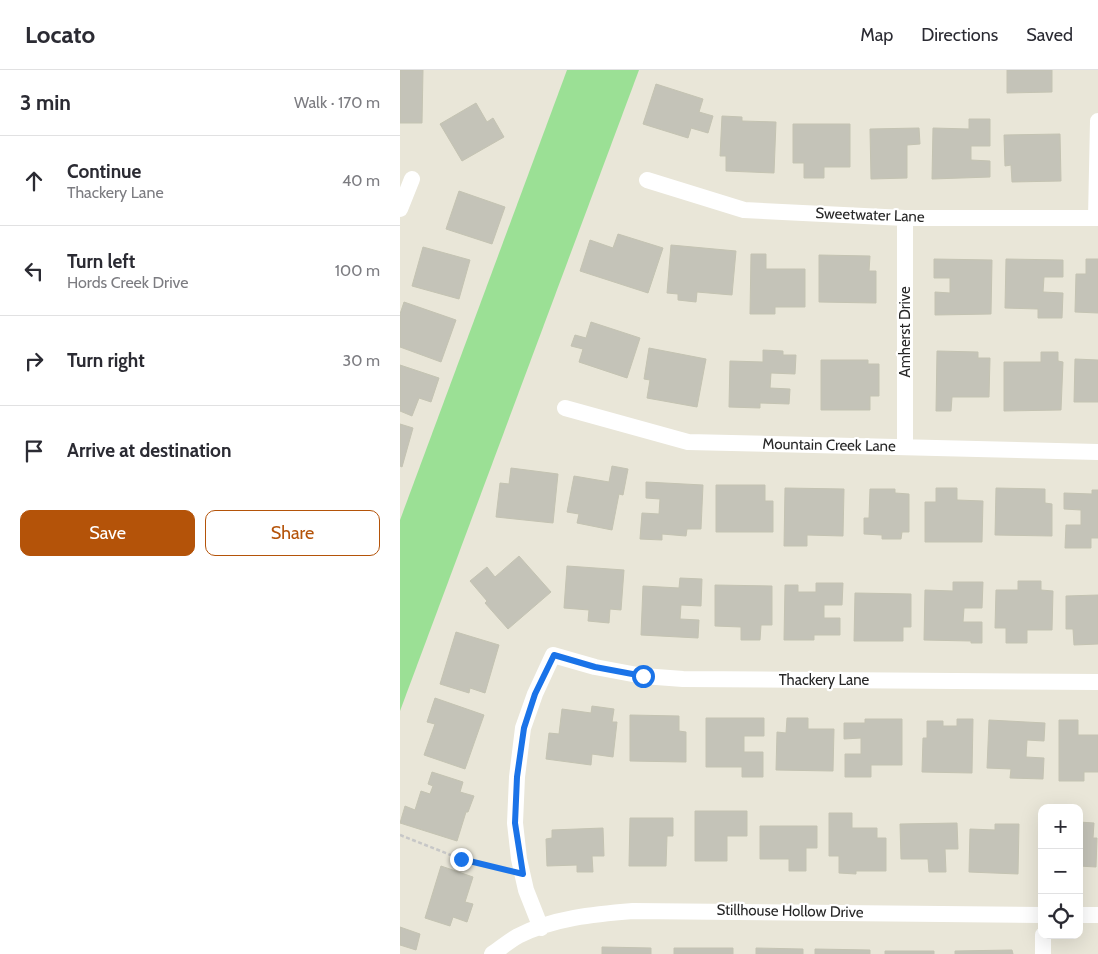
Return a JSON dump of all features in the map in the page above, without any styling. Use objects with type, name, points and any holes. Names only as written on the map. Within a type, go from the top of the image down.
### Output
[{"type":"street","points":[[1097,218],[1098,121]]},
{"type":"street","points":[[400,209],[412,179]]},
{"type":"street","name":"Sweetwater Lane","points":[[647,180],[744,210],[905,218],[1097,218]]},
{"type":"street","name":"Amherst Drive","points":[[905,218],[905,446]]},
{"type":"street","name":"Mountain Creek Lane","points":[[565,408],[688,442],[1098,452]]},
{"type":"street","name":"Thackery Lane","points":[[523,874],[515,823],[517,777],[524,728],[535,694],[554,655],[595,667],[643,676],[683,679],[1098,682]]},
{"type":"street","points":[[523,874],[526,890],[541,928]]},
{"type":"street","name":"Stillhouse Hollow Drive","points":[[492,954],[518,936],[541,928],[589,914],[633,910],[1038,915]]},
{"type":"street","points":[[1083,915],[1098,915]]},
{"type":"street","points":[[1043,939],[1043,954]]},
{"type":"path","points":[[400,835],[461,859],[523,874]]},
{"type":"green space","points":[[567,70],[639,70],[400,711],[400,520]]},
{"type":"building","points":[[400,70],[423,70],[422,123],[400,123]]},
{"type":"building","points":[[1007,70],[1052,70],[1052,92],[1007,93]]},
{"type":"building","points":[[656,84],[703,99],[699,112],[713,116],[708,133],[691,128],[688,138],[643,124]]},
{"type":"building","points":[[476,103],[487,122],[493,118],[504,137],[462,161],[440,124]]},
{"type":"building","points":[[722,116],[742,117],[742,121],[776,122],[774,173],[726,171],[726,156],[720,156]]},
{"type":"building","points":[[969,119],[990,119],[990,146],[971,146],[971,160],[990,161],[990,177],[932,179],[933,128],[969,129]]},
{"type":"building","points":[[793,124],[850,124],[850,167],[824,167],[824,178],[804,178],[804,163],[793,163]]},
{"type":"building","points":[[919,128],[920,144],[907,145],[907,178],[871,179],[870,129]]},
{"type":"building","points":[[1060,134],[1061,181],[1012,182],[1011,165],[1005,166],[1004,135]]},
{"type":"building","points":[[459,191],[505,207],[492,244],[446,229]]},
{"type":"building","points":[[618,234],[663,248],[648,293],[580,271],[590,240],[613,248]]},
{"type":"building","points":[[671,245],[736,251],[732,295],[697,292],[696,302],[678,300],[678,294],[667,293]]},
{"type":"building","points":[[423,247],[470,260],[459,299],[412,286]]},
{"type":"building","points":[[751,254],[766,254],[766,269],[805,269],[805,307],[775,307],[775,314],[750,314]]},
{"type":"building","points":[[819,255],[870,256],[869,271],[876,271],[876,303],[819,302]]},
{"type":"building","points":[[934,259],[992,260],[991,314],[935,315],[935,292],[950,293],[950,278],[934,278]]},
{"type":"building","points":[[1006,259],[1063,260],[1063,277],[1044,277],[1043,292],[1063,293],[1062,318],[1038,318],[1038,309],[1005,308]]},
{"type":"building","points":[[1086,259],[1098,259],[1098,313],[1075,312],[1076,274],[1086,274]]},
{"type":"building","points":[[404,302],[456,320],[441,362],[400,347],[400,314]]},
{"type":"building","points":[[591,322],[640,338],[627,378],[579,362],[583,349],[571,346],[575,335],[586,338]]},
{"type":"building","points":[[649,348],[706,359],[697,407],[647,398],[650,380],[644,379]]},
{"type":"building","points":[[763,350],[783,351],[783,355],[796,355],[795,374],[771,373],[770,388],[790,389],[789,404],[760,403],[760,408],[729,407],[730,361],[763,362]]},
{"type":"building","points":[[937,351],[978,352],[978,358],[990,358],[989,397],[952,397],[951,411],[936,411]]},
{"type":"building","points":[[1041,352],[1058,352],[1058,361],[1063,362],[1061,410],[1004,411],[1004,362],[1041,362]]},
{"type":"building","points":[[1075,359],[1098,360],[1098,402],[1074,402]]},
{"type":"building","points":[[821,360],[868,360],[868,364],[879,364],[879,396],[870,396],[870,410],[821,410]]},
{"type":"building","points":[[400,365],[439,378],[431,402],[419,398],[412,416],[400,411]]},
{"type":"building","points":[[400,424],[413,428],[402,467],[400,466]]},
{"type":"building","points":[[612,466],[628,469],[623,495],[619,494],[612,530],[577,523],[579,514],[567,512],[574,476],[609,482]]},
{"type":"building","points":[[511,468],[558,474],[553,523],[496,517],[500,483],[509,484]]},
{"type":"building","points":[[646,482],[703,485],[701,529],[687,529],[686,536],[662,534],[662,540],[640,539],[642,513],[659,514],[660,499],[646,498]]},
{"type":"building","points":[[716,485],[765,485],[765,501],[773,501],[773,532],[716,532]]},
{"type":"building","points":[[785,488],[844,489],[843,536],[807,535],[807,546],[784,546]]},
{"type":"building","points":[[936,488],[957,488],[957,500],[983,501],[982,542],[925,542],[925,502],[936,502]]},
{"type":"building","points":[[996,488],[1045,489],[1045,503],[1052,504],[1052,536],[995,535]]},
{"type":"building","points":[[870,489],[895,489],[895,493],[909,494],[909,532],[902,532],[901,539],[882,539],[882,535],[864,534],[864,518],[869,518]]},
{"type":"building","points":[[1092,490],[1098,490],[1098,538],[1091,538],[1091,548],[1065,548],[1066,525],[1081,525],[1081,510],[1064,509],[1064,493],[1092,494]]},
{"type":"building","points":[[519,556],[551,592],[508,629],[485,603],[487,601],[470,581],[487,567],[495,577]]},
{"type":"building","points":[[567,566],[624,570],[621,610],[610,609],[609,623],[588,621],[589,610],[564,608]]},
{"type":"building","points":[[680,578],[702,579],[701,606],[681,605],[680,619],[699,620],[698,638],[641,635],[643,586],[679,588]]},
{"type":"building","points":[[1018,581],[1041,581],[1041,590],[1053,591],[1052,630],[1027,630],[1027,643],[1006,643],[1006,628],[995,628],[996,590],[1018,590]]},
{"type":"building","points":[[953,582],[983,582],[982,608],[964,608],[963,622],[982,622],[982,643],[924,640],[925,590],[953,591]]},
{"type":"building","points":[[816,583],[843,583],[842,605],[824,605],[824,618],[840,618],[840,635],[814,635],[814,640],[784,640],[785,585],[798,585],[798,592],[816,592]]},
{"type":"building","points":[[715,585],[772,586],[772,625],[761,625],[760,640],[741,640],[741,627],[715,626]]},
{"type":"building","points":[[855,593],[911,594],[911,627],[903,627],[903,641],[854,641]]},
{"type":"building","points":[[1098,595],[1098,644],[1074,645],[1073,629],[1066,629],[1066,596]]},
{"type":"building","points":[[456,632],[499,645],[485,693],[470,688],[469,693],[440,684]]},
{"type":"building","points":[[435,698],[484,715],[465,769],[424,755],[435,724],[427,722]]},
{"type":"building","points":[[592,706],[614,709],[612,722],[617,722],[613,757],[592,754],[591,765],[546,759],[549,733],[559,734],[562,709],[591,713]]},
{"type":"building","points":[[630,715],[679,716],[679,731],[686,732],[686,762],[630,761]]},
{"type":"building","points":[[706,718],[764,718],[764,736],[744,736],[744,752],[763,752],[763,777],[742,777],[742,767],[706,767]]},
{"type":"building","points":[[787,718],[808,718],[808,729],[834,729],[833,771],[776,770],[777,732],[786,733]]},
{"type":"building","points":[[865,719],[902,719],[902,765],[871,765],[871,777],[845,777],[845,754],[861,754],[861,738],[844,739],[844,723],[865,723]]},
{"type":"building","points":[[957,719],[973,719],[972,773],[922,772],[923,738],[927,738],[927,721],[943,721],[943,726],[957,726]]},
{"type":"building","points":[[989,720],[1045,723],[1044,741],[1027,740],[1026,757],[1044,758],[1043,779],[1010,778],[1011,769],[987,768]]},
{"type":"building","points":[[1059,720],[1078,720],[1078,735],[1098,735],[1098,772],[1084,772],[1084,781],[1059,781]]},
{"type":"building","points":[[432,772],[463,782],[460,792],[474,796],[468,812],[466,812],[457,841],[400,823],[405,806],[415,810],[421,791],[430,794],[433,786],[428,784]]},
{"type":"building","points":[[695,811],[747,811],[747,836],[727,836],[727,861],[695,861]]},
{"type":"building","points":[[829,813],[852,813],[852,828],[877,828],[877,838],[886,838],[886,871],[856,871],[856,874],[839,873],[839,856],[829,856]]},
{"type":"building","points":[[630,818],[673,818],[673,836],[667,836],[666,866],[629,866]]},
{"type":"building","points":[[1083,822],[1094,823],[1093,838],[1097,838],[1096,867],[1083,866]]},
{"type":"building","points":[[957,823],[958,849],[945,849],[946,872],[929,872],[928,859],[901,859],[900,824]]},
{"type":"building","points":[[995,824],[1019,824],[1018,874],[969,872],[970,829],[995,830]]},
{"type":"building","points":[[760,826],[817,826],[817,848],[806,848],[806,871],[789,871],[789,859],[760,859]]},
{"type":"building","points":[[603,828],[604,856],[592,856],[593,872],[577,872],[577,865],[547,866],[546,839],[552,838],[552,830]]},
{"type":"building","points":[[441,866],[473,877],[465,902],[473,904],[467,922],[453,917],[450,926],[425,918]]},
{"type":"building","points":[[400,927],[420,934],[416,950],[400,945]]},
{"type":"building","points":[[602,947],[651,948],[651,954],[602,954]]},
{"type":"building","points":[[674,948],[733,948],[733,954],[674,954]]},
{"type":"building","points":[[756,948],[803,949],[803,954],[756,954]]},
{"type":"building","points":[[815,949],[870,950],[870,954],[815,954]]},
{"type":"building","points":[[1012,950],[1013,954],[955,954],[955,951]]},
{"type":"building","points":[[885,951],[934,951],[934,954],[885,954]]},
{"type":"route","points":[[461,859],[523,874],[519,859],[515,823],[517,777],[524,728],[535,694],[554,655],[595,667],[643,676]]}]
